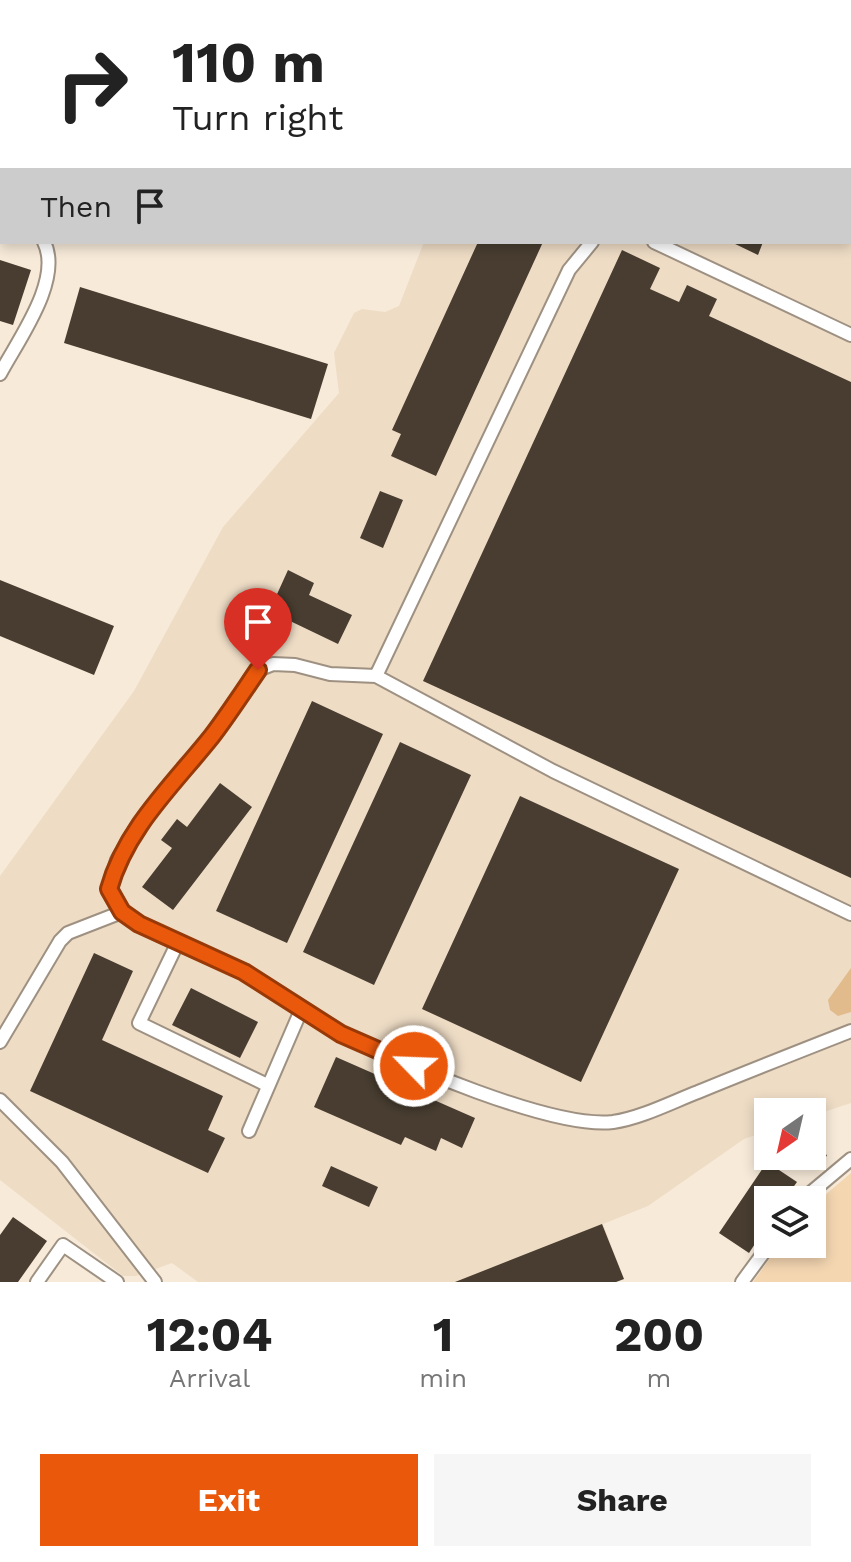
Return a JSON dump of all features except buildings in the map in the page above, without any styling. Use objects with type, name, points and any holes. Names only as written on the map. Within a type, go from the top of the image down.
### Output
[{"type":"lane","points":[[0,374],[45,289],[50,270],[44,244]]},
{"type":"lane","points":[[376,676],[569,270],[590,244]]},
{"type":"lane","points":[[658,244],[851,335]]},
{"type":"lane","points":[[851,914],[553,771],[376,676],[330,674],[295,665],[273,664],[258,670],[213,734],[135,830],[117,860],[109,889],[122,912],[244,972],[341,1034],[414,1066],[547,1115],[582,1122],[614,1122],[851,1031]]},
{"type":"lane","points":[[0,1042],[60,941],[68,933],[122,912]]},
{"type":"lane","points":[[178,942],[139,1023],[267,1085]]},
{"type":"lane","points":[[249,1131],[302,1008]]},
{"type":"lane","points":[[0,1100],[62,1162],[155,1282]]},
{"type":"lane","points":[[819,1186],[851,1159]]},
{"type":"lane","points":[[37,1282],[63,1245],[117,1282]]},
{"type":"lane","points":[[742,1282],[760,1258]]},
{"type":"shaded area","points":[[423,244],[851,244],[851,1103],[826,1111],[826,1098],[754,1098],[754,1136],[744,1139],[648,1206],[603,1224],[624,1279],[616,1282],[198,1282],[172,1263],[136,1276],[123,1276],[0,1180],[0,876],[134,691],[223,527],[339,393],[334,353],[354,313],[362,309],[385,312],[399,306]]},
{"type":"shaded area","points":[[851,968],[851,1012],[838,1016],[830,1010],[828,1000]]},
{"type":"shaded area","points":[[851,1173],[851,1282],[753,1282],[770,1258],[826,1258],[826,1194]]},
{"type":"route","points":[[258,670],[213,734],[135,830],[117,860],[109,889],[122,912],[139,924],[244,972],[341,1034],[414,1066]]}]
